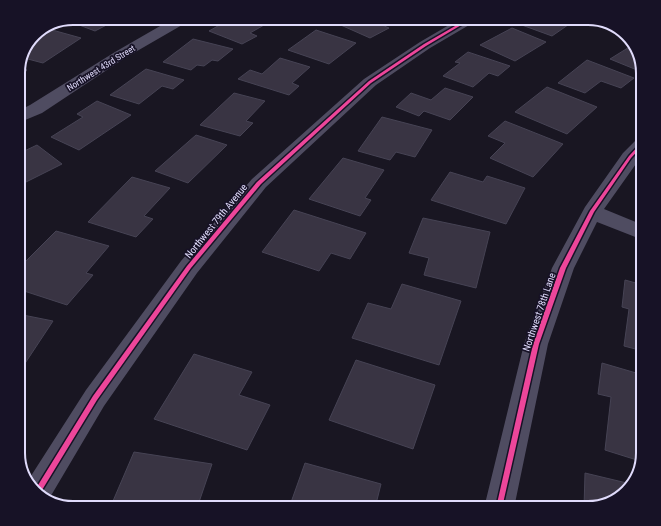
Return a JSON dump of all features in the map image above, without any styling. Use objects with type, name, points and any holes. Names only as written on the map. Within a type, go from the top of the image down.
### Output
[{"type":"street","name":"Northwest 43rd Street","points":[[25,114],[120,55],[172,25]]},
{"type":"street","name":"Northwest 79th Avenue","points":[[40,488],[95,398],[189,267],[259,183],[370,82],[425,45],[459,25]]},
{"type":"street","name":"Northwest 78th Lane","points":[[501,501],[536,344],[564,268],[592,212],[636,151]]},
{"type":"street","points":[[592,212],[636,230]]},
{"type":"building","points":[[79,25],[107,25],[95,31]]},
{"type":"building","points":[[220,25],[264,25],[250,33],[257,36],[242,44],[209,31]]},
{"type":"building","points":[[341,25],[382,25],[389,28],[370,38]]},
{"type":"building","points":[[522,25],[568,25],[552,36]]},
{"type":"building","points":[[512,28],[546,42],[515,61],[480,45]]},
{"type":"building","points":[[52,30],[81,38],[43,63],[27,59],[35,44],[49,31]]},
{"type":"building","points":[[316,30],[356,43],[329,64],[288,50]]},
{"type":"building","points":[[193,39],[233,49],[218,61],[212,60],[204,66],[197,65],[191,70],[163,62]]},
{"type":"building","points":[[628,48],[633,57],[636,69],[610,59]]},
{"type":"building","points":[[468,52],[510,66],[498,76],[489,73],[473,87],[443,76],[460,63],[455,62]]},
{"type":"building","points":[[280,58],[310,67],[292,83],[299,86],[289,95],[238,79],[250,70],[262,74]]},
{"type":"building","points":[[587,60],[634,78],[621,88],[601,81],[585,93],[558,83]]},
{"type":"building","points":[[146,69],[184,80],[173,89],[162,86],[139,104],[110,95]]},
{"type":"building","points":[[547,87],[597,107],[567,134],[515,112]]},
{"type":"building","points":[[445,88],[473,97],[450,120],[424,111],[419,116],[396,107],[411,93],[431,100]]},
{"type":"building","points":[[234,93],[265,101],[246,121],[253,123],[240,136],[200,125]]},
{"type":"building","points":[[97,101],[131,115],[79,150],[51,137],[83,117],[77,114]]},
{"type":"building","points":[[382,117],[432,130],[415,157],[396,152],[390,160],[358,151]]},
{"type":"building","points":[[505,121],[563,144],[533,177],[490,158],[505,143],[488,136]]},
{"type":"building","points":[[196,135],[227,145],[188,183],[155,171]]},
{"type":"building","points":[[37,145],[62,164],[25,182],[25,151]]},
{"type":"building","points":[[343,158],[384,170],[365,198],[371,200],[360,216],[309,199]]},
{"type":"building","points":[[450,172],[483,182],[487,176],[525,188],[506,224],[431,200]]},
{"type":"building","points":[[132,177],[170,188],[144,216],[153,219],[136,237],[88,222]]},
{"type":"building","points":[[294,210],[366,233],[350,259],[331,253],[319,271],[262,252]]},
{"type":"building","points":[[423,218],[490,232],[476,288],[424,275],[429,258],[409,253]]},
{"type":"building","points":[[56,231],[109,246],[86,273],[93,275],[67,305],[25,291],[25,262]]},
{"type":"building","points":[[625,280],[636,283],[636,349],[624,346],[629,309],[622,307]]},
{"type":"building","points":[[402,284],[461,301],[439,365],[352,338],[368,303],[391,309]]},
{"type":"building","points":[[25,315],[53,321],[25,363]]},
{"type":"building","points":[[194,354],[252,372],[239,395],[270,405],[247,450],[154,419]]},
{"type":"building","points":[[356,360],[435,385],[413,449],[329,420]]},
{"type":"building","points":[[602,363],[636,373],[635,460],[605,450],[611,397],[598,394]]},
{"type":"building","points":[[134,452],[212,464],[199,501],[113,501]]},
{"type":"building","points":[[305,463],[381,484],[377,501],[291,501]]},
{"type":"building","points":[[585,473],[626,483],[609,496],[595,501],[584,501]]},
{"type":"cycle path","points":[[40,488],[95,398],[189,267],[259,183],[370,82],[425,45],[459,25]]},
{"type":"cycle path","points":[[501,501],[536,344],[563,268],[592,212],[636,151]]}]
